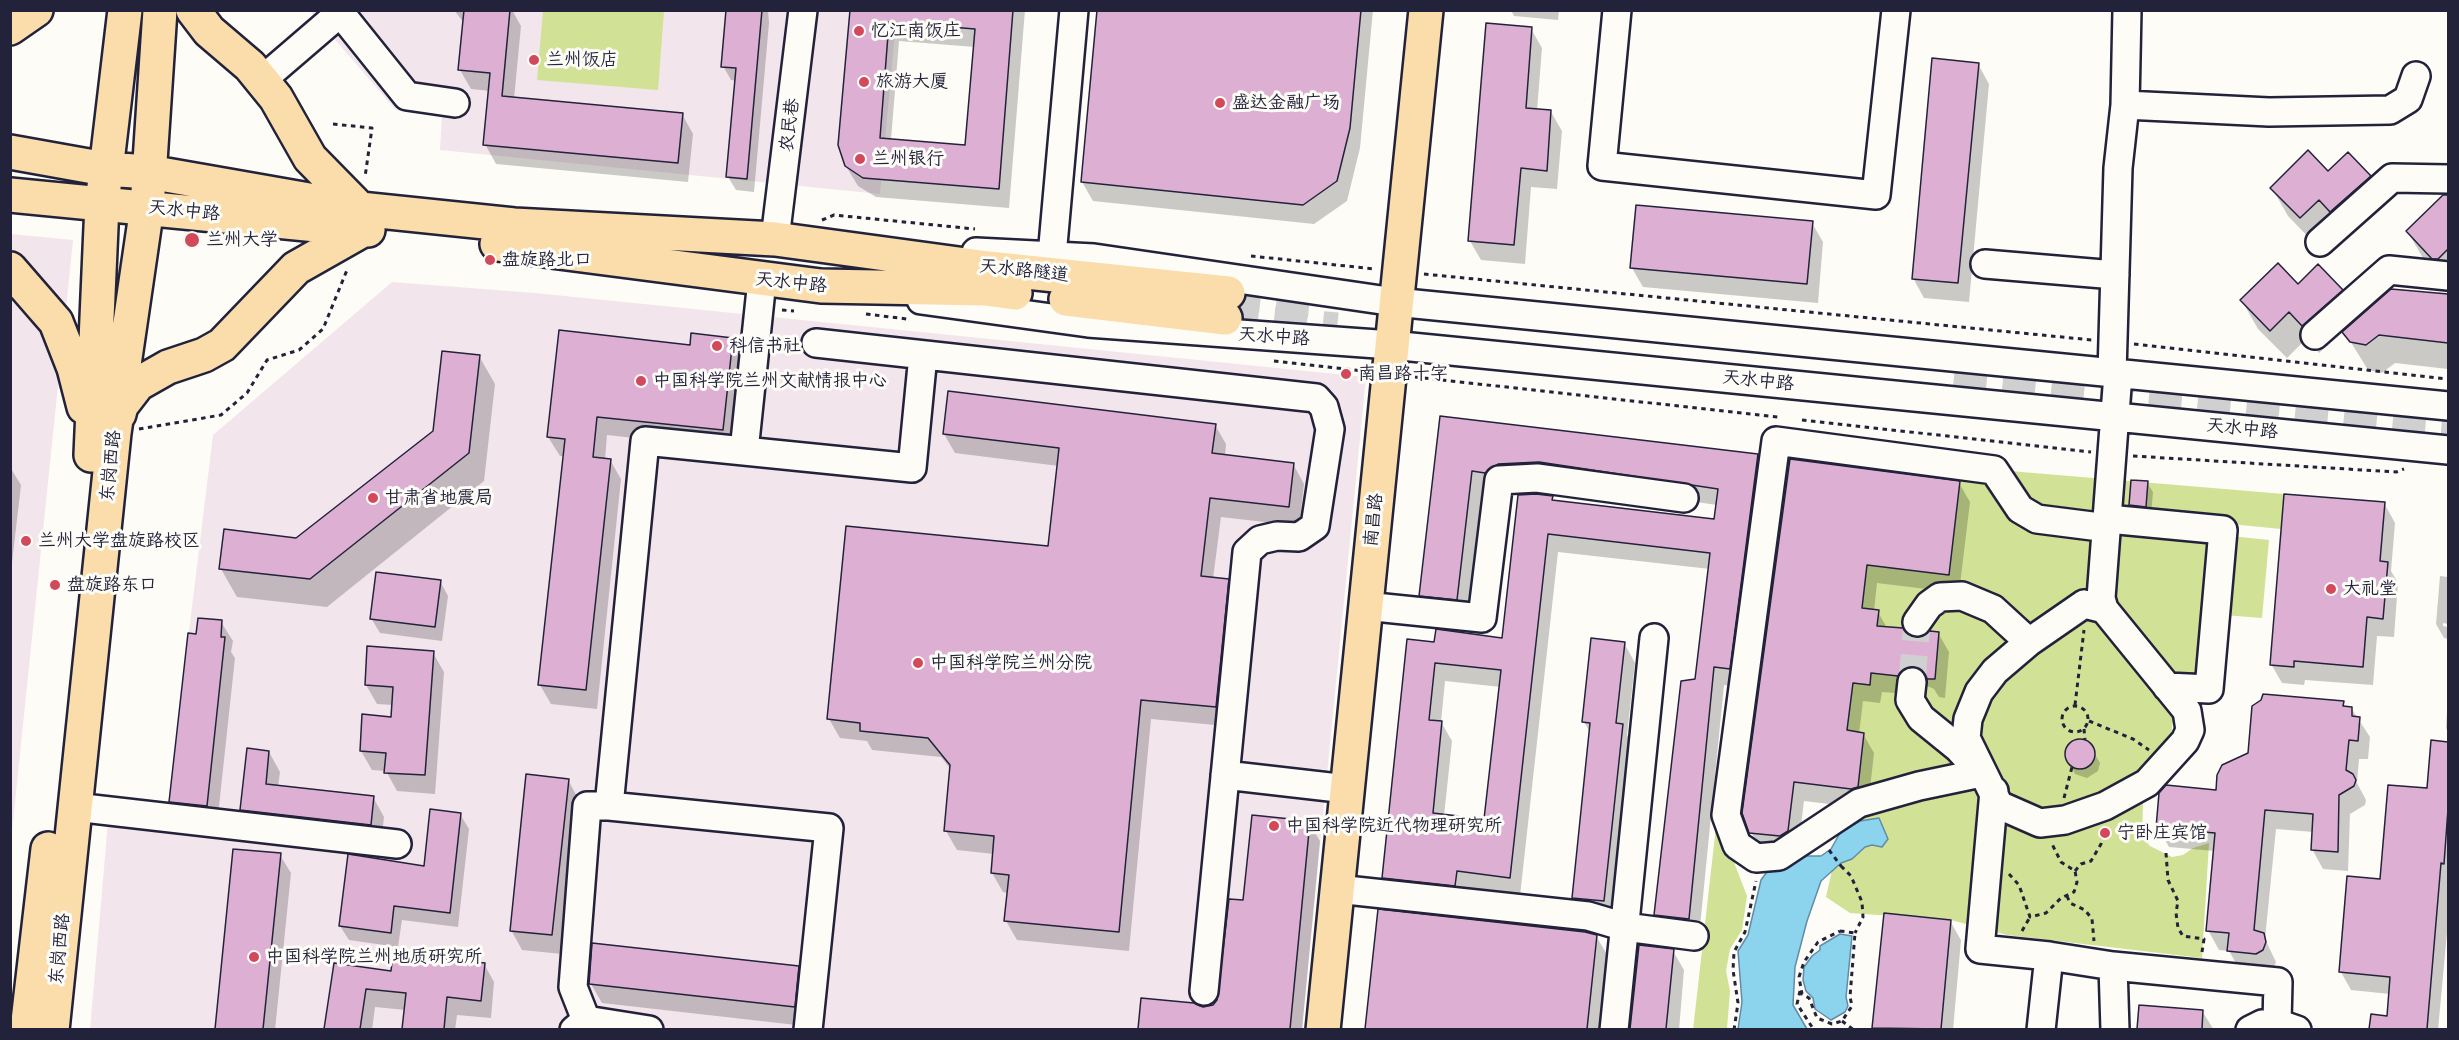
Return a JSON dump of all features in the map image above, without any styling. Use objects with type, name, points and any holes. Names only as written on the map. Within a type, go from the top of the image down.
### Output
[{"type":"main road","points":[[10,28],[36,10]]},
{"type":"main road","name":"东岗西路","points":[[52,1029],[75,807],[103,438],[102,204],[125,10]]},
{"type":"main road","name":"东岗西路","points":[[27,1029],[103,438],[147,207],[160,10]]},
{"type":"main road","points":[[103,438],[121,406],[138,384],[168,367],[204,355],[222,345],[296,268],[361,219],[310,158],[276,98],[262,80],[250,66],[209,31],[193,10]]},
{"type":"main road","name":"南昌路","points":[[1323,1029],[1426,10]]},
{"type":"main road","name":"天水中路","points":[[10,152],[105,169],[149,172],[361,219],[512,246],[821,286]]},
{"type":"main road","name":"天水中路","points":[[10,195],[102,204],[361,219],[775,238],[818,233]]},
{"type":"main road","name":"天水路隧道","points":[[818,233],[988,268],[1227,306],[985,289],[821,286]]},
{"type":"main road","points":[[10,268],[44,304],[60,330],[103,438]]},
{"type":"street","name":"农民巷","points":[[775,238],[803,10]]},
{"type":"street","points":[[1052,256],[1074,10]]},
{"type":"street","points":[[1617,10],[1602,166],[1876,195],[1896,10]]},
{"type":"street","points":[[2094,607],[2029,642],[1995,671],[1978,692],[1968,719],[1966,738],[1999,805],[2040,823],[2060,821],[2105,806],[2147,783],[2185,741],[2190,730],[2187,711],[2094,607],[2113,342],[2118,168],[2125,105],[2127,10]]},
{"type":"street","points":[[262,80],[339,12],[407,96],[455,103]]},
{"type":"street","points":[[2125,105],[2269,112],[2390,110],[2408,99],[2416,76]]},
{"type":"street","points":[[2320,242],[2392,178],[2448,179]]},
{"type":"street","name":"天水中路","points":[[818,233],[1397,287],[2111,373],[2448,406]]},
{"type":"street","points":[[1984,264],[2115,275]]},
{"type":"street","points":[[2315,335],[2389,270],[2448,276]]},
{"type":"street","points":[[744,451],[762,280]]},
{"type":"street","name":"天水中路","points":[[821,286],[1089,323],[1390,360],[2108,416],[2448,450]]},
{"type":"street","points":[[816,343],[1316,398],[1324,407],[1330,429],[1315,526],[1299,537],[1277,536],[1260,540],[1247,552],[1204,991]]},
{"type":"street","points":[[609,806],[645,441],[912,468],[923,355]]},
{"type":"street","points":[[1988,782],[1919,786],[1859,803],[1779,856],[1756,858],[1737,845],[1726,815],[1776,441],[1994,470],[2019,509],[2037,519],[2223,530],[2209,688],[2167,687]]},
{"type":"street","points":[[1365,606],[1482,618],[1499,480],[1537,478],[1684,498]]},
{"type":"street","points":[[1917,622],[1929,605],[1940,597],[1962,596],[1993,609],[2029,642]]},
{"type":"street","points":[[1614,1029],[1654,638]]},
{"type":"street","points":[[1912,682],[1910,700],[1921,718],[1958,747],[1988,782],[1988,863],[1980,949],[2049,956],[2113,966],[2278,982],[2287,1026],[2262,1024],[2250,1029]]},
{"type":"street","points":[[1225,775],[1347,789]]},
{"type":"street","points":[[649,1029],[580,1025],[573,987],[587,806],[609,806],[829,828],[808,1029]]},
{"type":"street","points":[[75,807],[397,844]]},
{"type":"street","points":[[1337,889],[1588,916],[1625,927],[1694,936]]},
{"type":"street","points":[[2042,1029],[2049,956]]},
{"type":"street","points":[[2113,966],[2115,1029]]},
{"type":"path","points":[[103,438],[221,415],[247,393],[267,360],[299,350],[322,329],[361,219],[372,128],[333,124]]},
{"type":"path","points":[[818,233],[834,215],[985,230]]},
{"type":"path","points":[[1244,256],[1397,287],[2113,342],[2448,379]]},
{"type":"path","points":[[762,280],[784,304],[795,306]]},
{"type":"path","points":[[855,313],[914,320]]},
{"type":"path","points":[[1270,360],[1390,360],[1779,417]]},
{"type":"path","points":[[1791,418],[2105,454],[2397,472],[2407,468]]},
{"type":"path","points":[[2084,729],[2071,732],[2062,723],[2065,711],[2075,705],[2094,607]]},
{"type":"path","points":[[2075,705],[2087,712],[2089,721],[2084,729],[2085,740]]},
{"type":"path","points":[[2089,721],[2133,739],[2157,755],[2164,764]]},
{"type":"path","points":[[2023,937],[2021,929],[2030,917],[2046,913],[2061,898],[2074,892],[2077,882],[2075,871],[2061,862],[2058,854],[2054,852],[2051,837],[2060,821],[2072,767]]},
{"type":"path","points":[[2075,871],[2081,864],[2091,861],[2101,844],[2105,806]]},
{"type":"path","points":[[1800,989],[1802,994],[1809,998],[1817,1018],[1832,1024],[1842,1021],[1852,1006],[1850,997],[1855,933],[1863,917],[1862,902],[1851,876],[1824,842]]},
{"type":"path","points":[[2166,853],[2168,880],[2178,901],[2176,914],[2178,928],[2183,936],[2204,939],[2201,975]]},
{"type":"path","points":[[1734,1029],[1738,1003],[1733,970],[1734,952],[1745,932],[1754,886],[1767,857]]},
{"type":"path","points":[[1988,863],[2012,875],[2019,885],[2030,917]]},
{"type":"path","points":[[2067,896],[2070,903],[2085,910],[2092,919],[2093,947]]},
{"type":"path","points":[[1814,1029],[1797,1004],[1801,968],[1818,942],[1840,931],[1855,933]]},
{"type":"path","points":[[1842,1021],[1854,1029]]},
{"type":"shaded area","name":"兰州饭店","points":[[310,11],[897,11],[880,194],[440,150],[442,116],[396,110]]},
{"type":"shaded area","name":"兰州大学盘旋路校区","points":[[11,234],[73,240],[11,841]]},
{"type":"shaded area","name":"中国科学院兰州分院","points":[[392,282],[535,293],[1366,377],[1302,1029],[90,1030],[108,822],[165,828],[213,435]]},
{"type":"green space","points":[[543,11],[664,11],[658,90],[537,80]]},
{"type":"green space","points":[[1962,467],[2284,494],[2281,529],[2221,523],[2206,698],[2173,717],[2171,737],[2152,763],[2143,803],[2142,837],[2150,846],[2172,857],[2183,855],[2193,848],[2209,843],[2202,958],[2007,935],[1951,920],[1850,913],[1826,897],[1843,821],[1858,790],[1864,733],[1847,731],[1853,683],[1870,685],[1872,666],[1889,675],[1935,679],[1939,632],[1892,627],[1875,635],[1862,608],[1867,565],[1949,575]]},
{"type":"green space","points":[[2231,536],[2269,540],[2262,618],[2224,615]]},
{"type":"green space","points":[[1717,818],[1747,896],[1742,930],[1730,949],[1726,971],[1730,991],[1727,1029],[1693,1030]]},
{"type":"water","points":[[1879,818],[1888,839],[1882,847],[1872,845],[1865,847],[1852,859],[1841,863],[1821,881],[1807,921],[1795,967],[1793,1005],[1807,1029],[1738,1029],[1742,1002],[1738,951],[1748,935],[1761,880],[1772,865],[1792,856],[1821,856],[1831,849],[1840,833],[1860,821]]},
{"type":"water","points":[[1840,934],[1852,936],[1846,997],[1848,1006],[1845,1012],[1831,1020],[1815,1009],[1813,998],[1806,991],[1803,980],[1804,967],[1820,950],[1820,946]]},
{"type":"building","points":[[464,10],[510,10],[502,96],[683,113],[678,163],[483,145],[490,73],[458,70]]},
{"type":"building","points":[[726,10],[762,10],[747,179],[726,177],[736,68],[721,67]]},
{"type":"building","name":"旅游大厦","points":[[850,10],[1013,10],[999,189],[863,178],[845,166],[838,145]],"holes":[[[889,22],[975,29],[965,145],[880,138]]]},
{"type":"building","name":"盛达金融广场","points":[[1097,10],[1361,10],[1350,128],[1337,181],[1303,205],[1081,182]]},
{"type":"building","points":[[1486,23],[1532,27],[1526,108],[1551,110],[1547,171],[1521,168],[1514,245],[1468,241]]},
{"type":"building","points":[[1932,58],[1979,63],[1958,283],[1912,279]]},
{"type":"building","points":[[2308,150],[2328,171],[2348,152],[2371,176],[2330,212],[2319,200],[2300,218],[2270,188]]},
{"type":"building","points":[[2443,195],[2448,195],[2448,249],[2438,259],[2432,259],[2406,231]]},
{"type":"building","points":[[1636,205],[1813,221],[1807,284],[1630,268]]},
{"type":"building","points":[[2278,263],[2298,284],[2318,264],[2343,290],[2302,326],[2289,312],[2270,331],[2240,300]]},
{"type":"building","points":[[2391,289],[2448,294],[2448,343],[2379,335],[2366,345],[2350,342],[2342,332]]},
{"type":"building","points":[[559,330],[690,345],[691,333],[733,338],[723,430],[597,417],[593,457],[611,459],[586,690],[538,685],[565,439],[547,437]]},
{"type":"building","points":[[442,351],[480,355],[469,453],[310,579],[219,569],[224,529],[296,538],[433,431]]},
{"type":"building","points":[[948,391],[1216,424],[1212,453],[1294,463],[1289,507],[1210,498],[1201,576],[1229,579],[1216,707],[1141,700],[1119,932],[1004,921],[1009,875],[991,873],[994,836],[944,831],[950,765],[928,738],[860,731],[860,723],[827,719],[846,526],[1048,546],[1059,448],[943,434]]},
{"type":"building","points":[[1440,416],[1758,454],[1730,669],[1714,667],[1689,919],[1654,915],[1681,681],[1695,679],[1710,553],[1548,534],[1510,878],[1457,871],[1455,886],[1382,878],[1407,639],[1434,642],[1436,629],[1502,638],[1518,495],[1553,496],[1552,500],[1714,519],[1718,489],[1539,462],[1498,464],[1485,473],[1472,471],[1457,600],[1419,596]],"holes":[[[1435,663],[1501,670],[1484,819],[1433,813],[1442,721],[1429,720]]]},
{"type":"building","points":[[1790,459],[1960,481],[1949,575],[1867,565],[1862,608],[1879,610],[1877,626],[1903,628],[1915,638],[1930,631],[1939,632],[1935,679],[1927,679],[1922,670],[1913,666],[1905,668],[1898,676],[1871,673],[1870,685],[1853,683],[1847,730],[1864,733],[1858,787],[1851,789],[1794,782],[1788,831],[1780,836],[1749,833],[1742,813]]},
{"type":"building","points":[[2131,480],[2148,481],[2146,507],[2129,505]]},
{"type":"building","name":"大礼堂","points":[[2284,494],[2385,502],[2380,561],[2388,562],[2383,619],[2367,617],[2363,667],[2294,661],[2294,667],[2270,665]]},
{"type":"building","points":[[376,572],[441,580],[435,627],[370,619]]},
{"type":"building","points":[[198,618],[222,620],[221,637],[225,637],[207,806],[169,802],[188,633],[196,634]]},
{"type":"building","points":[[1591,638],[1625,642],[1616,723],[1623,724],[1604,901],[1572,898],[1590,723],[1582,722]]},
{"type":"building","points":[[367,646],[434,651],[425,775],[384,773],[386,753],[360,751],[362,714],[391,717],[393,687],[365,685]]},
{"type":"building","points":[[2263,694],[2344,701],[2343,706],[2352,707],[2352,716],[2360,717],[2358,741],[2349,740],[2346,770],[2353,774],[2356,780],[2354,786],[2339,795],[2338,852],[2311,850],[2313,814],[2265,810],[2254,930],[2264,933],[2266,942],[2263,950],[2256,954],[2227,951],[2229,933],[2206,931],[2215,833],[2156,828],[2159,793],[2166,785],[2216,790],[2217,775],[2222,765],[2248,753],[2252,706],[2261,700]]},
{"type":"building","points":[[2080,739],[2091,743],[2095,754],[2091,765],[2080,769],[2069,765],[2065,754],[2069,743]]},
{"type":"building","points":[[2431,740],[2448,742],[2448,809],[2444,864],[2441,863],[2427,1029],[2369,1029],[2371,1014],[2387,1016],[2390,977],[2339,972],[2347,876],[2380,879],[2388,785],[2427,788]]},
{"type":"building","points":[[247,748],[269,751],[266,784],[374,796],[371,825],[240,810]]},
{"type":"building","points":[[526,774],[569,779],[552,935],[510,931]]},
{"type":"building","points":[[430,809],[461,813],[450,913],[394,906],[391,933],[339,926],[348,854],[424,866]]},
{"type":"building","points":[[1252,815],[1310,821],[1290,1029],[1138,1029],[1141,998],[1194,1003],[1203,1007],[1213,1005],[1217,1000],[1229,899],[1243,900]]},
{"type":"building","points":[[233,849],[281,853],[263,1029],[215,1029]]},
{"type":"building","points":[[1378,909],[1597,935],[1587,1029],[1365,1029]]},
{"type":"building","points":[[1884,913],[1951,920],[1941,1029],[1872,1028]]},
{"type":"building","points":[[592,943],[799,966],[795,1007],[589,984]]},
{"type":"building","points":[[1639,945],[1674,949],[1666,1029],[1630,1029]]},
{"type":"building","points":[[393,953],[485,963],[481,1001],[447,997],[444,1029],[402,1029],[406,993],[366,989],[360,1029],[324,1029],[334,963],[391,971]]},
{"type":"building","points":[[2139,1005],[2203,1010],[2202,1029],[2137,1029]]},
{"type":"tunnel","points":[[1228,293],[1315,302]]},
{"type":"tunnel","points":[[1225,318],[1337,329]]},
{"type":"tunnel","points":[[1953,387],[2448,435]]},
{"type":"tunnel","points":[[1912,682],[1917,622]]},
{"type":"place","name":"忆江南饭庄","points":[[859,31]]},
{"type":"place","name":"兰州饭店","points":[[534,60]]},
{"type":"place","name":"旅游大厦","points":[[864,82]]},
{"type":"place","name":"盛达金融广场","points":[[1220,103]]},
{"type":"place","name":"兰州银行","points":[[860,159]]},
{"type":"place","name":"兰州大学","points":[[192,240]]},
{"type":"place","name":"盘旋路北口","points":[[490,260]]},
{"type":"place","name":"科信书社","points":[[717,346]]},
{"type":"place","name":"南昌路十字","points":[[1346,374]]},
{"type":"place","name":"中国科学院兰州文献情报中心","points":[[641,381]]},
{"type":"place","name":"甘肃省地震局","points":[[373,498]]},
{"type":"place","name":"兰州大学盘旋路校区","points":[[26,541]]},
{"type":"place","name":"盘旋路东口","points":[[55,585]]},
{"type":"place","name":"大礼堂","points":[[2331,589]]},
{"type":"place","name":"中国科学院兰州分院","points":[[918,663]]},
{"type":"place","name":"中国科学院近代物理研究所","points":[[1274,826]]},
{"type":"place","name":"宁卧庄宾馆","points":[[2105,833]]},
{"type":"place","name":"中国科学院兰州地质研究所","points":[[254,957]]}]
